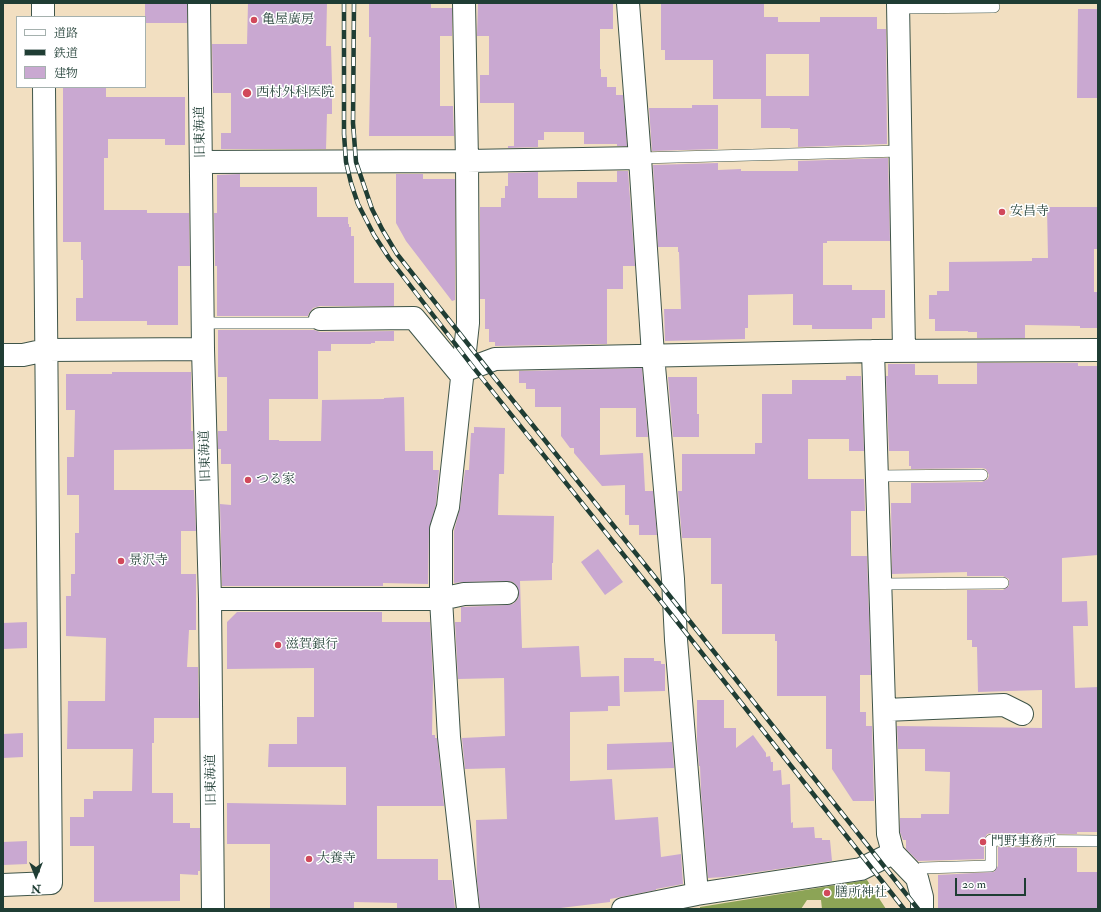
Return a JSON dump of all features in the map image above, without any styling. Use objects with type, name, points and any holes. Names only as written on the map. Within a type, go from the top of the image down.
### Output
[{"type":"street","points":[[43,3],[43,16]]},
{"type":"street","name":"旧東海道","points":[[199,3],[203,349],[210,599],[213,909]]},
{"type":"street","points":[[464,3],[468,323],[448,508],[441,529],[441,599],[449,737],[468,909]]},
{"type":"street","points":[[628,3],[653,355],[673,579],[676,640],[697,894]]},
{"type":"street","points":[[898,5],[904,351]]},
{"type":"street","points":[[3,885],[51,883],[44,88]]},
{"type":"street","points":[[201,162],[467,161],[640,158]]},
{"type":"street","points":[[320,319],[414,318],[462,374]]},
{"type":"street","points":[[3,344],[22,343],[46,350]]},
{"type":"street","points":[[3,356],[23,356],[46,350],[203,349]]},
{"type":"street","points":[[462,374],[495,359],[873,351],[1098,350]]},
{"type":"street","points":[[873,351],[888,834],[893,853],[917,878],[922,897],[922,909]]},
{"type":"street","points":[[210,599],[441,599],[464,594],[507,593]]},
{"type":"street","points":[[885,710],[1004,705],[1022,714]]},
{"type":"street","points":[[622,909],[697,894],[861,869],[893,853]]},
{"type":"lane","points":[[898,5],[994,7]]},
{"type":"lane","points":[[640,158],[901,151]]},
{"type":"lane","points":[[203,323],[313,323],[320,319]]},
{"type":"lane","points":[[876,476],[982,475]]},
{"type":"lane","points":[[880,584],[1003,584]]},
{"type":"lane","points":[[917,878],[922,868],[990,866],[992,840],[1098,841]]},
{"type":"green space","name":"膳所神社","points":[[867,880],[886,909],[822,909],[821,900],[807,900],[801,909],[700,909],[700,907]]},
{"type":"building","points":[[145,3],[187,3],[187,23],[146,23]]},
{"type":"building","points":[[248,3],[327,3],[326,46],[331,46],[332,114],[327,114],[326,149],[221,149],[221,133],[231,133],[231,93],[213,93],[212,44],[247,44]]},
{"type":"building","points":[[369,3],[431,3],[431,8],[452,8],[452,36],[440,36],[440,106],[453,106],[454,136],[369,136],[371,37],[369,37]]},
{"type":"building","points":[[478,3],[613,3],[613,29],[600,29],[600,69],[601,77],[607,77],[607,87],[616,87],[616,95],[623,95],[627,146],[617,146],[617,144],[584,144],[584,132],[544,132],[544,140],[538,140],[538,147],[508,148],[508,146],[514,146],[514,103],[480,103],[480,75],[489,75],[489,36],[477,36]]},
{"type":"building","points":[[661,3],[764,3],[764,17],[778,17],[778,22],[820,22],[820,17],[877,17],[877,29],[886,29],[887,144],[798,147],[798,129],[761,128],[761,99],[713,99],[713,60],[665,60],[665,50],[661,50]],"holes":[[[766,54],[809,54],[809,96],[766,96]]]},
{"type":"building","points":[[1078,9],[1098,9],[1097,98],[1077,98]]},
{"type":"building","points":[[63,88],[106,88],[106,97],[185,97],[185,145],[165,145],[165,139],[108,139],[108,158],[104,158],[104,210],[147,210],[147,213],[189,213],[190,266],[178,266],[178,325],[147,325],[147,321],[76,321],[76,298],[83,298],[83,260],[81,260],[81,242],[63,242]]},
{"type":"building","points":[[692,105],[718,105],[718,149],[652,151],[649,108],[692,108]]},
{"type":"building","points":[[888,158],[890,241],[827,241],[827,243],[823,243],[823,285],[852,285],[852,290],[885,290],[885,318],[872,318],[872,329],[812,329],[812,325],[793,325],[793,294],[748,295],[748,328],[745,328],[745,339],[665,341],[664,309],[681,309],[679,252],[678,247],[658,247],[653,165],[718,163],[718,170],[741,169],[741,171],[798,171],[798,161]]},
{"type":"building","points":[[617,171],[628,171],[635,266],[623,266],[623,289],[607,289],[607,344],[495,346],[495,342],[489,342],[489,329],[485,329],[485,299],[480,299],[480,207],[501,207],[501,198],[505,198],[505,186],[508,186],[508,173],[538,172],[538,198],[577,198],[577,182],[617,182]]},
{"type":"building","points":[[240,174],[240,187],[317,187],[317,217],[348,217],[348,224],[349,227],[351,227],[351,236],[354,236],[354,283],[394,283],[394,306],[320,306],[313,308],[308,316],[217,316],[217,266],[215,266],[214,213],[217,213],[217,175]]},
{"type":"building","points":[[396,174],[423,174],[423,179],[455,179],[455,300],[452,301],[406,241],[396,223]]},
{"type":"building","points":[[1047,207],[1098,207],[1098,249],[1094,249],[1094,292],[1098,292],[1098,328],[1080,328],[1080,326],[1025,325],[1025,338],[977,338],[977,332],[935,331],[935,319],[929,319],[929,295],[937,295],[937,291],[949,291],[949,262],[1032,261],[1032,258],[1048,258]]},
{"type":"building","points":[[218,330],[314,330],[320,332],[394,331],[394,341],[375,341],[375,343],[371,344],[331,344],[331,351],[318,351],[318,399],[269,399],[269,440],[321,441],[322,400],[384,399],[404,397],[405,451],[433,451],[433,470],[439,470],[436,504],[429,529],[428,584],[383,583],[383,586],[222,586],[220,504],[231,505],[231,464],[221,464],[221,449],[218,449],[218,431],[227,431],[227,377],[218,377]]},
{"type":"building","points":[[977,363],[1078,363],[1078,366],[1098,366],[1098,555],[1062,558],[1062,602],[1087,601],[1088,626],[1073,626],[1075,688],[1098,687],[1098,832],[1077,832],[1077,834],[991,833],[987,834],[984,840],[984,859],[918,861],[906,849],[906,840],[903,840],[900,832],[900,818],[921,818],[921,814],[949,814],[950,772],[925,771],[925,749],[898,749],[897,726],[1042,728],[1042,690],[978,692],[977,647],[972,647],[972,640],[967,640],[967,590],[1003,590],[1009,586],[1009,579],[1003,576],[967,576],[967,572],[892,574],[891,503],[911,503],[911,483],[982,482],[988,479],[989,475],[986,469],[982,468],[911,469],[911,466],[909,466],[909,451],[889,451],[886,376],[888,376],[888,364],[915,364],[915,375],[938,375],[938,384],[977,384]]},
{"type":"building","points":[[642,368],[648,437],[636,437],[636,408],[600,408],[600,455],[643,453],[645,491],[653,491],[657,535],[639,535],[639,525],[629,525],[629,515],[625,515],[625,485],[602,486],[574,453],[574,448],[570,448],[561,436],[561,407],[535,407],[535,389],[526,389],[526,383],[519,383],[519,371]]},
{"type":"building","points":[[112,372],[191,372],[191,431],[193,431],[193,449],[114,450],[114,490],[194,490],[196,531],[181,531],[181,574],[196,574],[196,630],[189,630],[187,667],[198,667],[199,718],[154,718],[154,743],[152,743],[152,793],[173,793],[173,823],[190,823],[190,828],[200,828],[200,871],[198,871],[198,875],[180,874],[180,901],[94,902],[94,846],[70,846],[70,817],[84,817],[84,799],[93,799],[93,791],[132,791],[133,749],[67,749],[68,701],[105,701],[106,638],[66,636],[66,596],[71,596],[71,574],[75,574],[75,533],[79,533],[79,495],[67,495],[67,457],[74,457],[75,410],[66,410],[66,374],[112,374]]},
{"type":"building","points":[[846,376],[861,376],[864,451],[849,451],[849,439],[808,439],[808,479],[864,479],[865,511],[851,511],[851,556],[867,556],[871,675],[860,675],[860,712],[866,712],[866,726],[872,726],[874,801],[853,801],[832,769],[832,749],[826,749],[826,696],[777,696],[777,641],[775,641],[775,634],[722,634],[722,584],[711,584],[711,538],[682,538],[678,491],[682,491],[682,454],[755,454],[755,443],[762,443],[762,394],[792,394],[792,380],[846,380]]},
{"type":"building","points":[[668,377],[697,377],[697,414],[699,414],[699,437],[673,437]]},
{"type":"building","points":[[474,427],[505,428],[504,474],[499,474],[498,515],[554,516],[552,580],[520,581],[522,648],[579,646],[581,677],[619,676],[620,706],[608,706],[608,711],[570,712],[570,781],[612,779],[615,820],[658,817],[661,857],[681,854],[683,884],[610,899],[610,902],[552,909],[480,909],[477,880],[476,820],[507,819],[505,768],[465,769],[462,738],[505,736],[504,678],[458,679],[455,622],[461,622],[461,607],[513,604],[518,599],[519,593],[517,586],[513,582],[507,581],[454,583],[454,531],[460,508],[465,470],[469,470],[471,433],[474,433]]},
{"type":"building","points":[[598,549],[623,582],[605,595],[581,562]]},
{"type":"building","points":[[237,612],[382,612],[382,622],[430,622],[433,680],[432,735],[435,735],[435,738],[437,738],[444,806],[377,806],[377,859],[438,859],[438,880],[452,880],[455,909],[397,909],[397,903],[354,902],[354,909],[270,909],[270,844],[227,844],[227,803],[346,805],[346,767],[268,767],[269,744],[297,744],[297,717],[314,717],[314,668],[227,669],[227,622]]},
{"type":"building","points":[[27,622],[27,648],[3,649],[3,623]]},
{"type":"building","points":[[624,658],[654,658],[654,661],[661,661],[661,664],[665,664],[665,691],[624,692]]},
{"type":"building","points":[[697,700],[724,700],[724,728],[736,728],[736,748],[753,735],[766,753],[766,757],[770,756],[771,762],[773,762],[773,771],[781,770],[782,785],[790,784],[791,823],[793,822],[793,828],[814,827],[815,838],[830,840],[832,861],[708,878],[697,741]]},
{"type":"building","points":[[23,733],[23,757],[3,758],[3,734]]},
{"type":"building","points":[[672,742],[674,768],[607,770],[607,744]]},
{"type":"building","points":[[27,841],[27,864],[3,865],[3,842]]},
{"type":"building","points":[[998,847],[1077,848],[1077,872],[1098,872],[1098,909],[938,909],[938,875],[994,872],[998,866]]},
{"type":"railway","points":[[344,3],[344,134],[346,162],[358,204],[374,235],[389,258],[473,367],[675,619],[904,909]]},
{"type":"railway","points":[[354,3],[353,123],[356,162],[372,209],[397,254],[918,909]]},
{"type":"place","name":"亀屋廣房","points":[[254,20]]},
{"type":"place","name":"西村外科医院","points":[[247,93]]},
{"type":"place","name":"安昌寺","points":[[1002,212]]},
{"type":"place","name":"つる家","points":[[248,480]]},
{"type":"place","name":"景沢寺","points":[[121,561]]},
{"type":"place","name":"滋賀銀行","points":[[278,645]]},
{"type":"place","name":"門野事務所","points":[[983,842]]},
{"type":"place","name":"大養寺","points":[[309,859]]},
{"type":"place","name":"膳所神社","points":[[827,893]]}]
